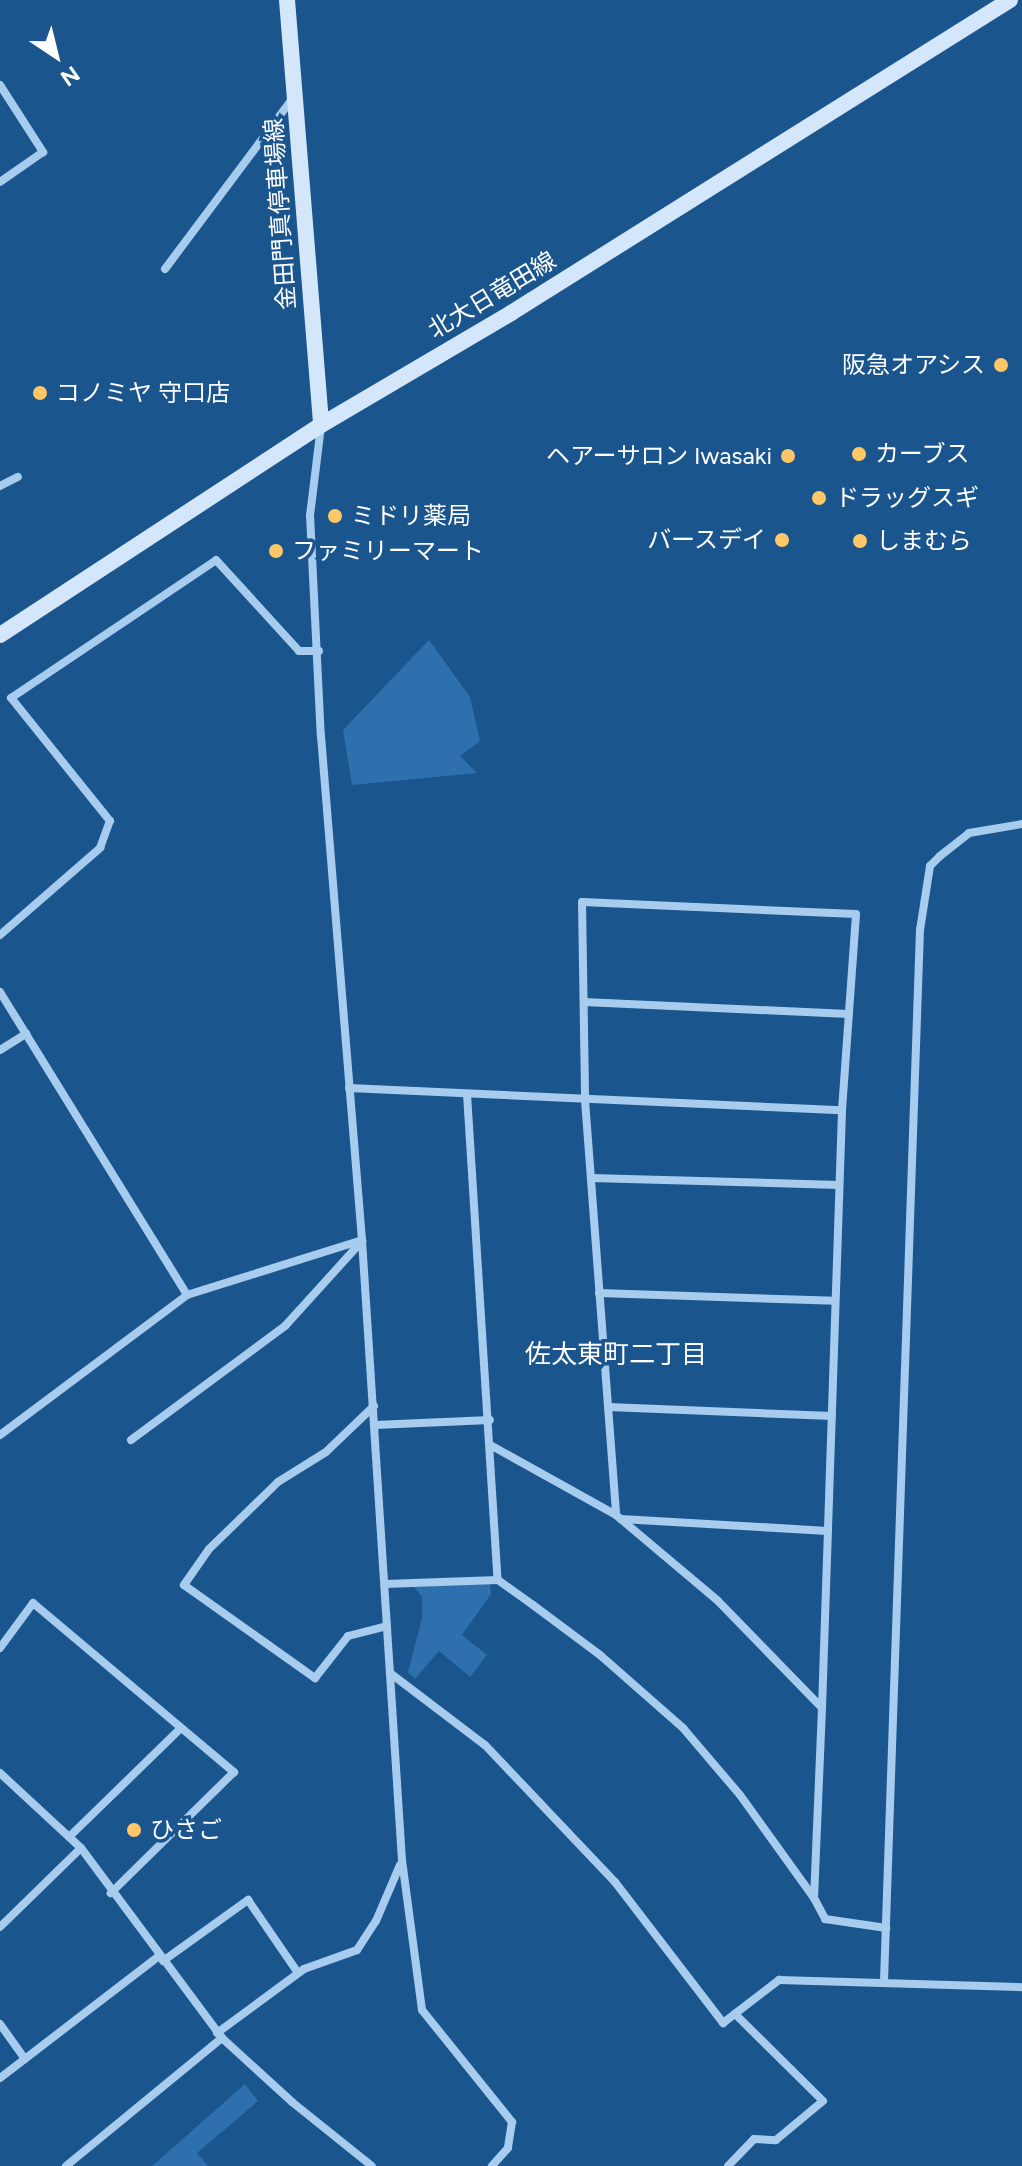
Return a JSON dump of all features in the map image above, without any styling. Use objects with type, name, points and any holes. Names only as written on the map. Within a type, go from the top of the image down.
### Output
[{"type":"main road","name":"金田門真停車場線","points":[[287,0],[321,425]]},
{"type":"main road","name":"北大日竜田線","points":[[0,635],[321,425],[511,313],[1010,0]]},
{"type":"street","points":[[0,85],[43,152],[0,182]]},
{"type":"street","points":[[165,269],[296,94]]},
{"type":"street","points":[[321,425],[310,515],[321,736],[374,1406],[402,1860],[422,2010],[512,2122],[508,2148],[492,2166]]},
{"type":"street","points":[[0,486],[18,477]]},
{"type":"street","points":[[0,935],[100,848],[110,821],[11,698],[216,560],[299,651],[319,651]]},
{"type":"street","points":[[884,1981],[920,930],[930,866],[949,846],[969,833],[1022,824]]},
{"type":"street","points":[[618,1517],[585,1100],[582,902],[856,914],[842,1110],[814,1898]]},
{"type":"street","points":[[0,992],[187,1295]]},
{"type":"street","points":[[584,1002],[849,1014]]},
{"type":"street","points":[[0,1050],[26,1034]]},
{"type":"street","points":[[349,1088],[842,1110]]},
{"type":"street","points":[[467,1094],[492,1446],[498,1580]]},
{"type":"street","points":[[591,1178],[839,1185]]},
{"type":"street","points":[[0,1435],[187,1295],[362,1240]]},
{"type":"street","points":[[131,1440],[285,1326],[362,1240]]},
{"type":"street","points":[[599,1293],[835,1301]]},
{"type":"street","points":[[374,1406],[326,1452],[278,1482],[209,1549],[184,1585],[315,1678],[348,1636],[387,1626]]},
{"type":"street","points":[[608,1407],[832,1416]]},
{"type":"street","points":[[375,1425],[490,1420]]},
{"type":"street","points":[[492,1446],[618,1517],[718,1601],[822,1708]]},
{"type":"street","points":[[618,1517],[828,1531]]},
{"type":"street","points":[[385,1584],[498,1580],[600,1655],[683,1728],[740,1795],[814,1898],[825,1919],[886,1928]]},
{"type":"street","points":[[0,1648],[33,1603],[234,1772],[111,1893]]},
{"type":"street","points":[[390,1673],[485,1745],[615,1882],[723,2023],[779,1980],[1022,1987]]},
{"type":"street","points":[[69,1837],[181,1728]]},
{"type":"street","points":[[0,1773],[81,1848],[111,1893],[220,2036],[292,2102],[372,2166]]},
{"type":"street","points":[[0,1927],[81,1848]]},
{"type":"street","points":[[66,2166],[298,1973],[332,1957],[357,1950],[376,1921],[402,1860]]},
{"type":"street","points":[[0,2078],[161,1958],[248,1900],[298,1973]]},
{"type":"street","points":[[728,2166],[754,2139],[776,2140],[823,2101],[735,2014]]},
{"type":"street","points":[[0,2024],[25,2059]]},
{"type":"shaded area","points":[[429,640],[470,697],[480,741],[460,756],[477,773],[352,785],[343,730]]},
{"type":"shaded area","points":[[490,1584],[491,1594],[462,1635],[487,1655],[470,1677],[439,1651],[415,1679],[408,1672],[422,1618],[422,1597],[414,1587]]},
{"type":"shaded area","points":[[245,2084],[258,2101],[197,2153],[208,2166],[152,2166]]},
{"type":"place","name":"阪急オアシス","points":[[1001,365]]},
{"type":"place","name":"コノミヤ 守口店","points":[[40,393]]},
{"type":"place","name":"カーブス","points":[[859,454]]},
{"type":"place","name":"ヘアーサロン Iwasaki","points":[[788,456]]},
{"type":"place","name":"ドラッグスギ","points":[[819,498]]},
{"type":"place","name":"ミドリ薬局","points":[[335,516]]},
{"type":"place","name":"バースデイ","points":[[782,540]]},
{"type":"place","name":"しまむら","points":[[860,541]]},
{"type":"place","name":"ファミリーマート","points":[[276,551]]},
{"type":"place","name":"ひさご","points":[[134,1830]]},
{"type":"district","name":"佐太東町二丁目","points":[[616,1355]]}]
